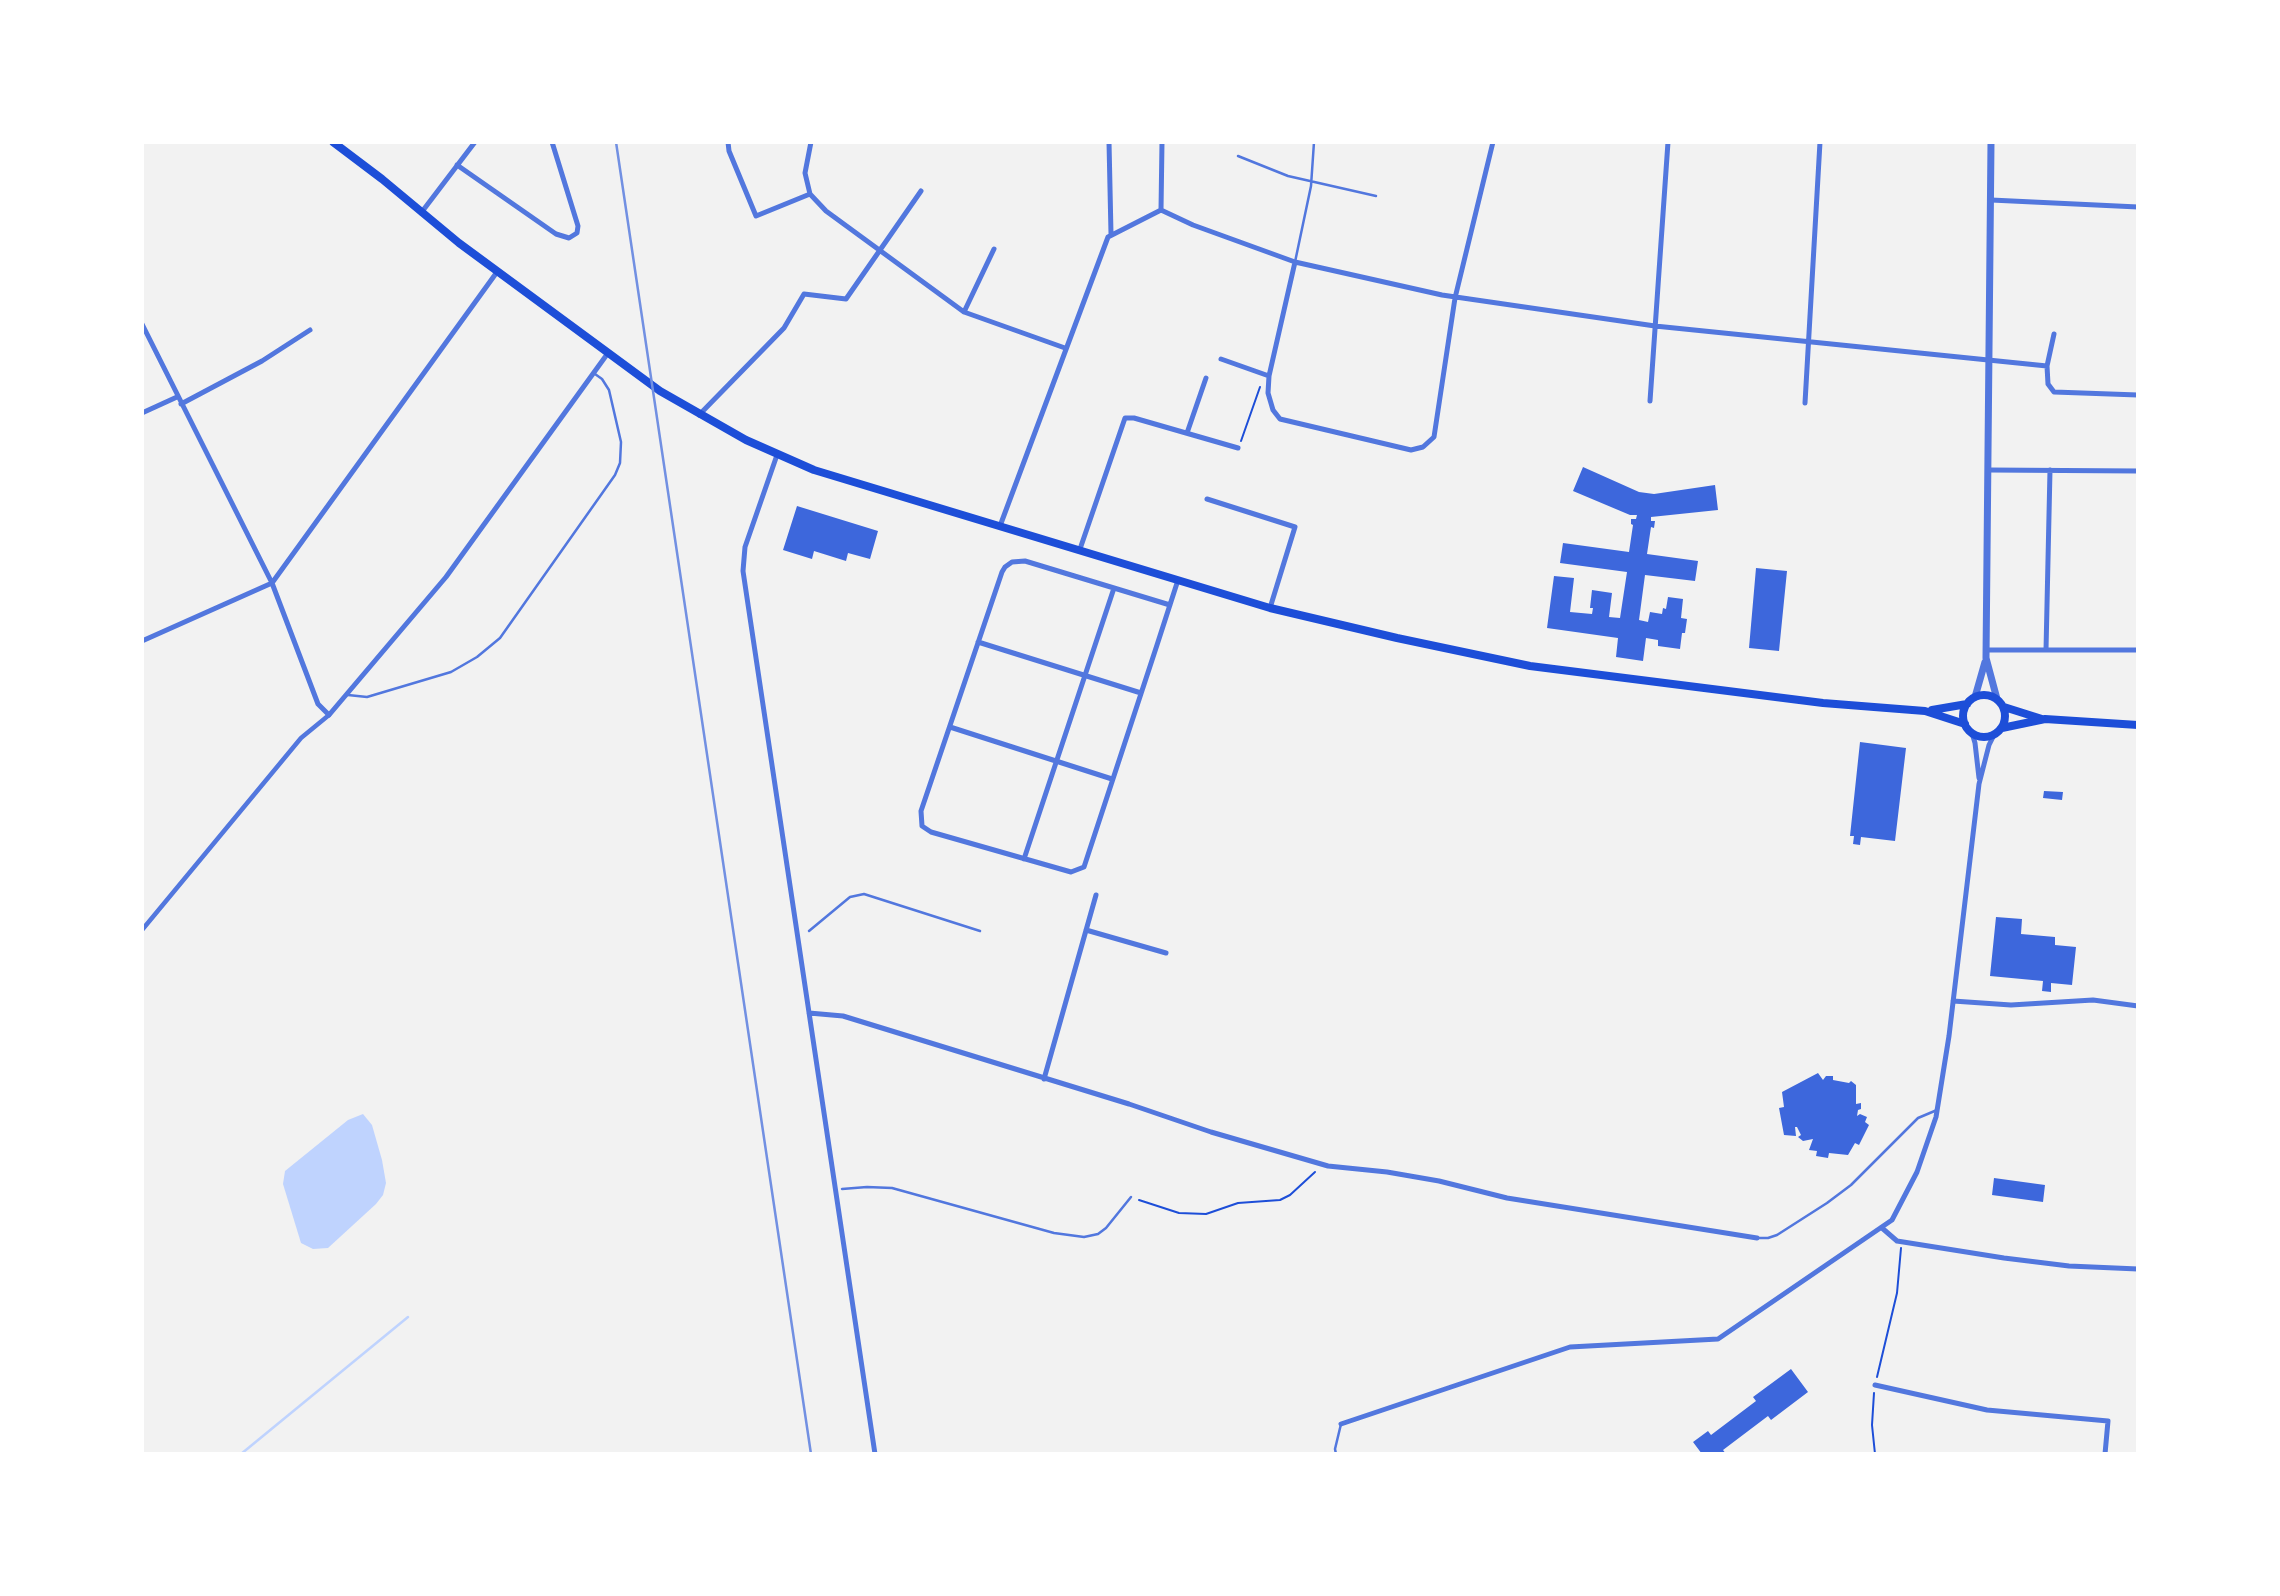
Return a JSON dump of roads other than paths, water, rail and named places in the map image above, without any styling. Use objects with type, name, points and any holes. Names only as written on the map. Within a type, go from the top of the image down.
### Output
[{"type":"main road","points":[[333,142],[497,272],[660,391],[699,415],[777,455],[827,474],[1270,608],[1374,633],[1530,666],[1781,698],[1925,711],[1965,724]]},
{"type":"main road","points":[[2045,719],[2002,728],[1994,734],[1980,737],[1972,733],[1965,724],[1964,712],[1967,704],[1975,697],[1986,695],[1997,699],[2004,707],[2045,719],[2138,725]]},
{"type":"main road","points":[[1925,711],[1967,704]]},
{"type":"main road","points":[[2002,728],[2005,720],[2004,707]]},
{"type":"street","points":[[421,213],[475,142]]},
{"type":"street","points":[[457,165],[555,234],[569,238],[577,233],[578,226],[552,142]]},
{"type":"street","points":[[728,142],[729,151],[756,216],[810,194]]},
{"type":"street","points":[[811,142],[805,173],[810,194],[826,211],[964,312],[1065,348]]},
{"type":"street","points":[[1109,142],[1111,234]]},
{"type":"street","points":[[1161,210],[1162,142]]},
{"type":"street","points":[[1295,262],[1269,376],[1269,402],[1280,419],[1411,450],[1423,447],[1434,437],[1455,298],[1493,142]]},
{"type":"street","points":[[1650,401],[1668,142]]},
{"type":"street","points":[[1805,403],[1820,142]]},
{"type":"street","points":[[1975,697],[1986,654],[1991,142]]},
{"type":"street","points":[[699,415],[784,328],[804,294],[846,299],[920,191]]},
{"type":"street","points":[[1991,200],[2138,207]]},
{"type":"street","points":[[1000,526],[1103,247],[1111,234],[1161,210]]},
{"type":"street","points":[[1161,210],[1186,223],[1295,262],[1455,298],[1655,326],[2047,366]]},
{"type":"street","points":[[964,312],[994,249]]},
{"type":"street","points":[[142,641],[272,583],[497,272]]},
{"type":"street","points":[[142,324],[272,583],[318,704],[329,715]]},
{"type":"street","points":[[181,404],[262,361],[310,330]]},
{"type":"street","points":[[2054,334],[2047,366],[2048,384],[2054,392],[2138,396]]},
{"type":"street","points":[[142,930],[301,738],[348,695],[446,577],[608,353]]},
{"type":"street","points":[[1221,359],[1269,376]]},
{"type":"street","points":[[1187,433],[1206,378]]},
{"type":"street","points":[[142,413],[177,397]]},
{"type":"street","points":[[1080,549],[1125,418],[1238,448]]},
{"type":"street","points":[[777,455],[745,547],[743,570],[875,1454]]},
{"type":"street","points":[[1989,470],[2138,471]]},
{"type":"street","points":[[2046,650],[2050,470]]},
{"type":"street","points":[[1207,499],[1295,527],[1270,608]]},
{"type":"street","points":[[1170,605],[1025,561],[1012,562],[1002,572],[978,642],[921,811],[922,825],[931,832],[1024,859],[1071,872],[1080,870],[1086,863],[1112,779],[1141,693],[1170,605],[1178,580]]},
{"type":"street","points":[[1024,859],[1114,588]]},
{"type":"street","points":[[978,642],[1141,693]]},
{"type":"street","points":[[1986,654],[2046,650],[2138,650]]},
{"type":"street","points":[[1986,654],[1997,699]]},
{"type":"street","points":[[950,727],[1112,779]]},
{"type":"street","points":[[1972,733],[1977,751],[1979,784]]},
{"type":"street","points":[[1341,1424],[1570,1347],[1718,1339],[1892,1220],[1917,1172],[1937,1110],[1979,784],[1994,734]]},
{"type":"street","points":[[1044,1079],[1096,895]]},
{"type":"street","points":[[1086,930],[1166,953]]},
{"type":"street","points":[[1953,1001],[2011,1005],[2093,1000],[2138,1006]]},
{"type":"street","points":[[809,1013],[844,1016],[1211,1132],[1328,1166],[1387,1172],[1439,1181],[1507,1198],[1757,1238]]},
{"type":"street","points":[[1882,1228],[1893,1239],[1902,1242],[2048,1264],[2138,1269]]},
{"type":"street","points":[[1875,1385],[1987,1410],[2108,1422],[2105,1454]]},
{"type":"lane","points":[[1295,262],[1311,183],[1314,142]]},
{"type":"lane","points":[[1238,156],[1311,183],[1376,196]]},
{"type":"lane","points":[[348,695],[367,697],[451,672],[477,657],[500,638],[615,475],[620,463],[621,442],[609,390],[595,373]]},
{"type":"lane","points":[[809,931],[850,897],[864,894],[980,931]]},
{"type":"lane","points":[[1757,1238],[1777,1235],[1827,1203],[1851,1185],[1918,1118],[1937,1110]]},
{"type":"lane","points":[[842,1189],[892,1188],[1062,1235],[1084,1237],[1098,1234],[1106,1228],[1131,1197]]},
{"type":"lane","points":[[1336,1454],[1341,1424]]},
{"type":"water","points":[[363,1114],[372,1125],[382,1160],[386,1183],[383,1195],[328,1248],[313,1249],[301,1243],[283,1184],[285,1171],[348,1120]]},
{"type":"waterway","points":[[241,1454],[408,1317]]},
{"type":"railway","points":[[616,142],[811,1454]]}]
